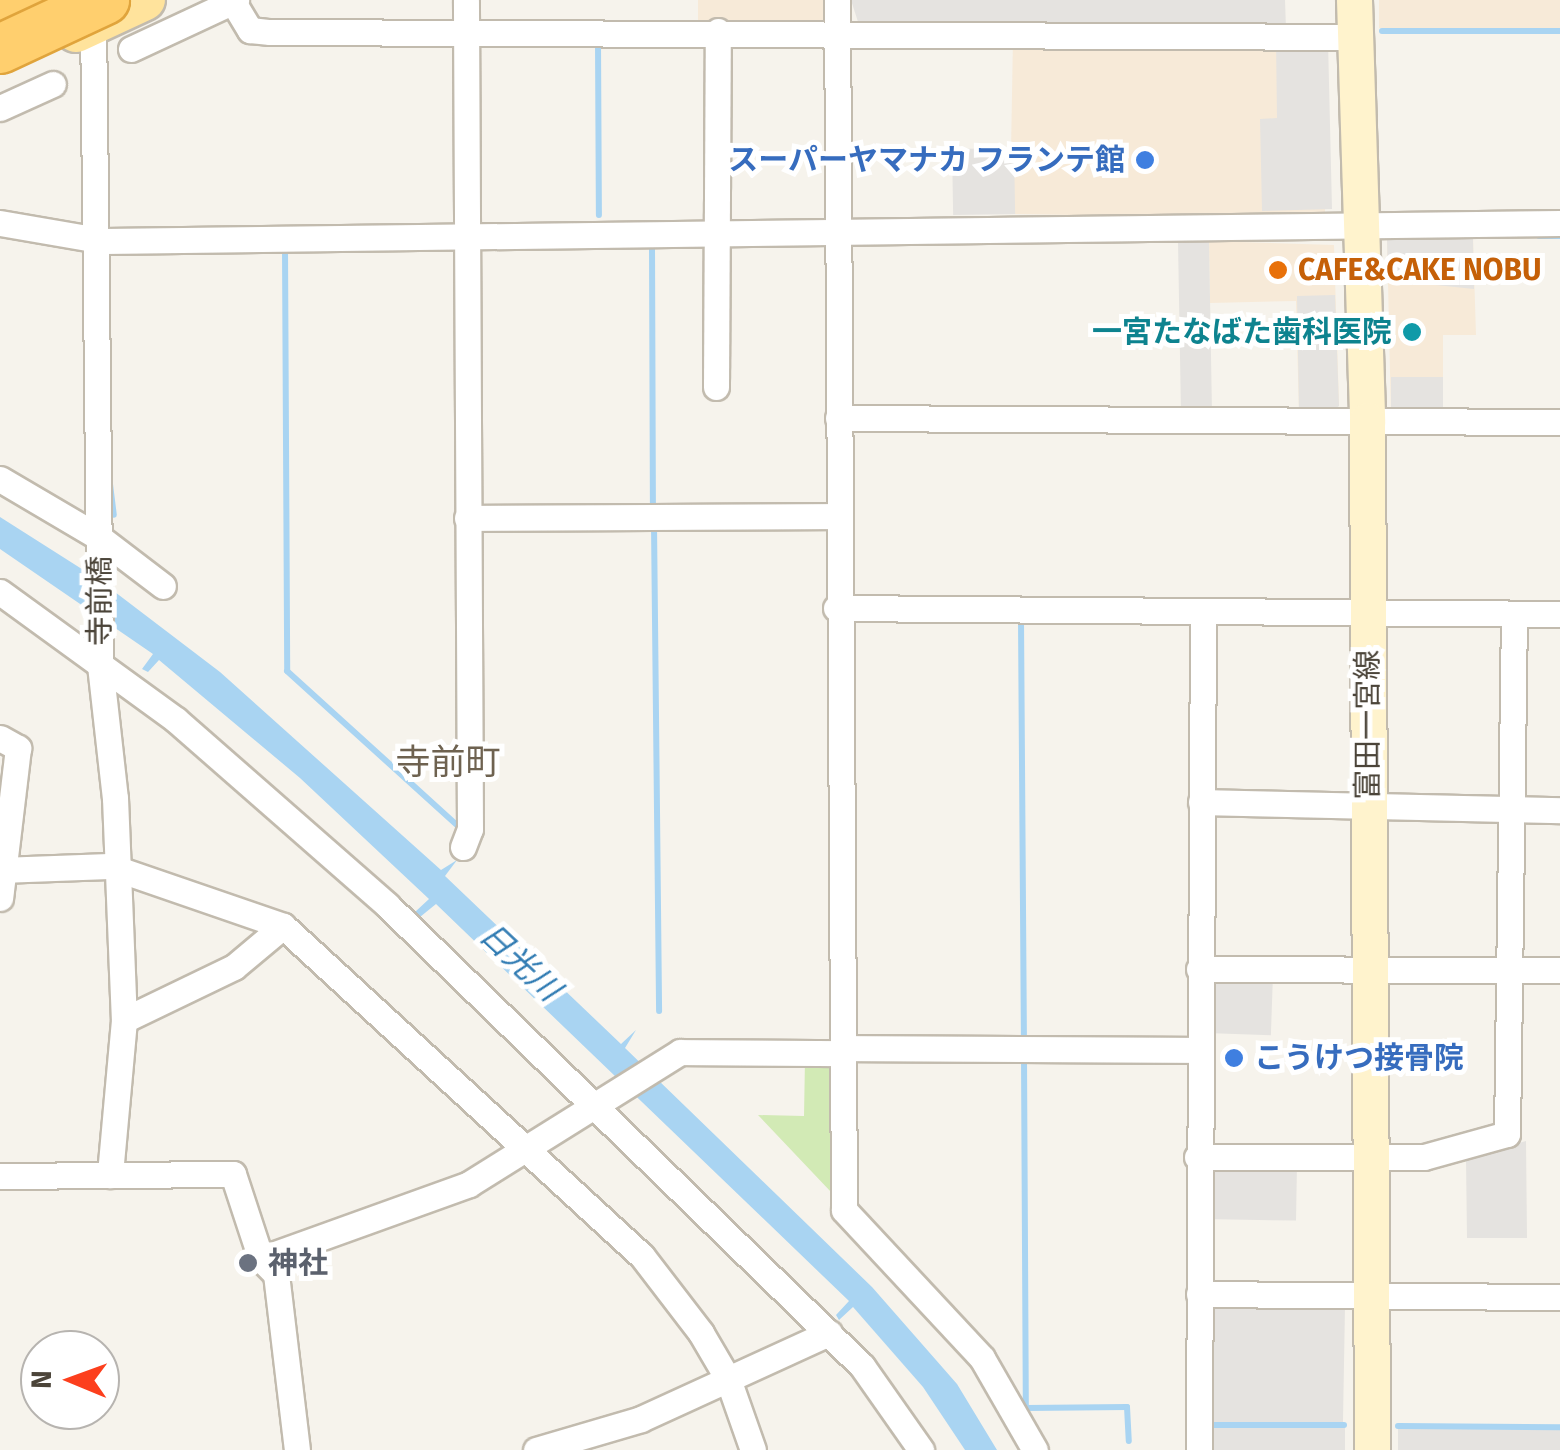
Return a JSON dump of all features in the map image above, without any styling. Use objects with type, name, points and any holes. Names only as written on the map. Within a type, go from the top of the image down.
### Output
[{"type":"highway","points":[[0,14],[30,0]]},
{"type":"highway","points":[[0,49],[97,8]]},
{"type":"main road","points":[[0,68],[97,8],[145,0]]},
{"type":"main road","name":"富田一宮線","points":[[1354,0],[1367,420],[1372,1450]]},
{"type":"street","points":[[464,847],[470,829],[466,0]]},
{"type":"street","points":[[837,0],[835,516],[844,1210],[982,1358],[1035,1450]]},
{"type":"street","points":[[131,48],[235,1],[250,30],[466,28],[1355,37]]},
{"type":"street","name":"寺前橋","points":[[97,8],[95,236],[100,665],[124,1020],[110,1175]]},
{"type":"street","points":[[716,387],[718,31]]},
{"type":"street","points":[[0,108],[53,84]]},
{"type":"street","points":[[0,223],[95,236],[1560,223]]},
{"type":"street","points":[[838,418],[1560,422]]},
{"type":"street","points":[[0,479],[100,538],[162,586]]},
{"type":"street","points":[[467,518],[835,516]]},
{"type":"street","points":[[0,592],[258,788],[862,1366],[921,1450]]},
{"type":"street","points":[[836,608],[1560,614]]},
{"type":"street","points":[[1199,1450],[1197,1157],[1203,613]]},
{"type":"street","points":[[1197,1157],[1424,1158],[1507,1134],[1514,614]]},
{"type":"street","points":[[0,738],[18,748],[0,898]]},
{"type":"street","points":[[1201,802],[1560,810]]},
{"type":"street","points":[[2,870],[109,866],[117,873],[283,926],[524,1152],[642,1256],[728,1379],[754,1450]]},
{"type":"street","points":[[124,1020],[234,968],[283,926]]},
{"type":"street","points":[[1199,969],[1370,966],[1560,970]]},
{"type":"street","points":[[261,1260],[469,1184],[524,1152],[589,1105],[680,1052],[1198,1050]]},
{"type":"street","points":[[0,1174],[226,1170],[261,1260],[276,1274],[283,1305],[297,1450]]},
{"type":"street","points":[[1199,1294],[1560,1297]]},
{"type":"street","points":[[536,1450],[642,1419],[828,1334]]},
{"type":"shaded area","points":[[698,0],[826,0],[826,21],[698,21]]},
{"type":"shaded area","points":[[851,0],[1285,0],[1286,29],[859,25]]},
{"type":"shaded area","points":[[1379,0],[1560,0],[1560,28],[1379,28]]},
{"type":"shaded area","name":"スーパーヤマナカ フランテ館","points":[[1013,37],[1328,42],[1325,219],[1010,214]]},
{"type":"shaded area","points":[[1276,41],[1328,41],[1332,209],[1262,211],[1260,119],[1277,118]]},
{"type":"shaded area","points":[[1014,148],[1015,214],[953,215],[952,149]]},
{"type":"shaded area","points":[[1387,238],[1473,239],[1476,335],[1443,335],[1443,416],[1391,416]]},
{"type":"shaded area","points":[[1387,238],[1473,239],[1474,289],[1388,280]]},
{"type":"shaded area","points":[[1209,241],[1334,245],[1339,406],[1299,412],[1296,301],[1210,303]]},
{"type":"shaded area","points":[[1209,241],[1212,413],[1181,414],[1178,242]]},
{"type":"shaded area","points":[[1335,295],[1339,406],[1330,413],[1299,412],[1297,296]]},
{"type":"shaded area","points":[[1391,377],[1443,377],[1443,416],[1391,416]]},
{"type":"shaded area","name":"こうけつ接骨院","points":[[1208,973],[1273,975],[1271,1035],[1206,1033]]},
{"type":"shaded area","points":[[1526,1141],[1527,1238],[1467,1238],[1466,1158]]},
{"type":"shaded area","points":[[1204,1163],[1297,1165],[1296,1221],[1203,1219]]},
{"type":"shaded area","points":[[1211,1305],[1345,1307],[1343,1424],[1209,1422]]},
{"type":"shaded area","points":[[1212,1427],[1345,1427],[1345,1450],[1212,1450]]},
{"type":"shaded area","points":[[1398,1428],[1560,1428],[1560,1450],[1398,1450]]},
{"type":"green space","points":[[805,1059],[827,1059],[834,1067],[831,1192],[758,1115],[804,1116]]},
{"type":"water","name":"日光川","points":[[0,517],[107,585],[117,570],[111,589],[220,672],[441,870],[457,860],[445,876],[621,1044],[636,1030],[625,1048],[872,1287],[957,1384],[997,1450],[965,1450],[923,1387],[853,1307],[839,1320],[836,1315],[849,1301],[436,904],[420,917],[415,912],[429,899],[300,778],[159,660],[148,672],[142,669],[153,654],[0,549]]},
{"type":"waterway","points":[[1382,31],[1560,31]]},
{"type":"waterway","points":[[598,42],[599,215]]},
{"type":"waterway","points":[[1539,236],[1560,236]]},
{"type":"waterway","points":[[652,245],[653,507]]},
{"type":"waterway","points":[[285,249],[287,671],[461,829]]},
{"type":"waterway","points":[[110,484],[114,515]]},
{"type":"waterway","points":[[654,524],[659,1011]]},
{"type":"waterway","points":[[1021,620],[1024,1044]]},
{"type":"waterway","points":[[1024,1057],[1026,1408],[1127,1407],[1129,1441]]},
{"type":"waterway","points":[[1208,1425],[1344,1425]]},
{"type":"waterway","points":[[1398,1426],[1560,1427]]},
{"type":"place","name":"スーパーヤマナカ フランテ館","points":[[1145,160]]},
{"type":"place","name":"CAFE&CAKE NOBU","points":[[1278,270]]},
{"type":"place","name":"一宮たなばた歯科医院","points":[[1412,332]]},
{"type":"place","name":"こうけつ接骨院","points":[[1234,1058]]},
{"type":"place","name":"神社","points":[[248,1263]]},
{"type":"district","name":"寺前町","points":[[448,762]]}]
